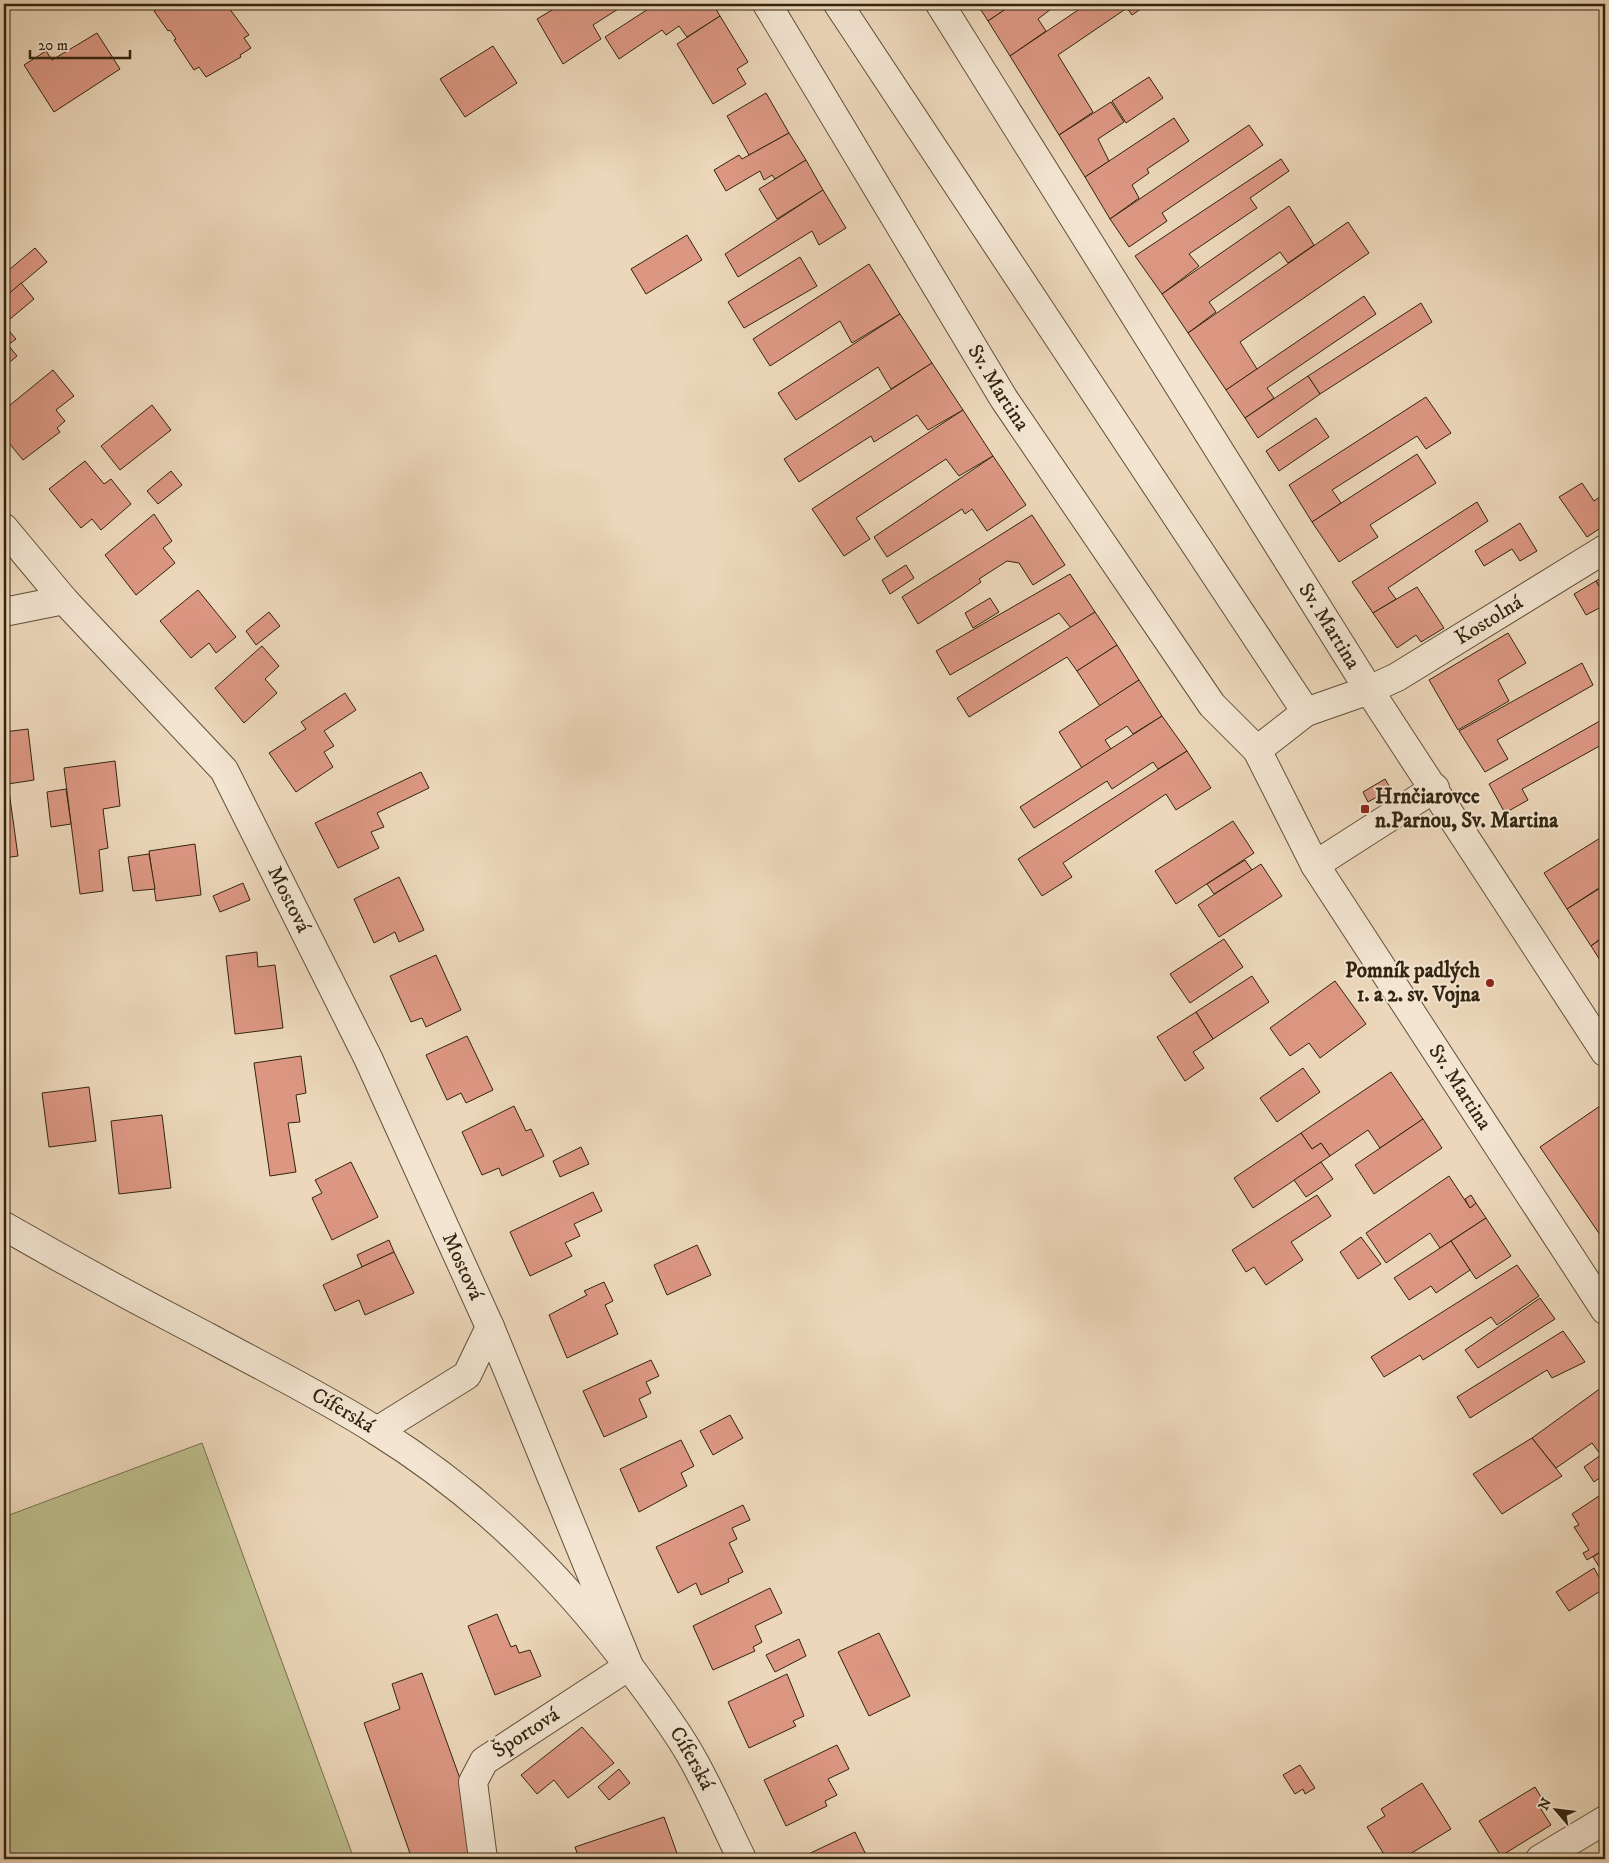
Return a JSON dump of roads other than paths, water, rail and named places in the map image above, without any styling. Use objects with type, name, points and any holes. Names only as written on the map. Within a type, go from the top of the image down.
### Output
[{"type":"street","name":"Sv. Martina","points":[[767,4],[1004,399],[1212,705],[1258,750],[1315,865],[1605,1310]]},
{"type":"street","points":[[838,4],[1306,712]]},
{"type":"street","name":"Sv. Martina","points":[[940,4],[1369,690],[1435,788],[1605,1052]]},
{"type":"street","name":"Mostová","points":[[4,528],[64,600],[224,770],[368,1058],[490,1327]]},
{"type":"street","name":"Kostolná","points":[[1369,690],[1397,677],[1605,549]]},
{"type":"street","points":[[4,612],[64,600]]},
{"type":"street","name":"Sv. Martina","points":[[1258,750],[1306,712],[1369,690]]},
{"type":"street","points":[[1315,865],[1435,788]]},
{"type":"street","name":"Cíferská","points":[[4,1226],[119,1291],[291,1381],[377,1431],[455,1486],[521,1543],[590,1615],[655,1700],[690,1755],[742,1859]]},
{"type":"street","points":[[377,1431],[467,1375],[490,1327]]},
{"type":"street","name":"Cíferská","points":[[490,1327],[629,1666]]},
{"type":"street","name":"Športová","points":[[483,1859],[473,1782],[484,1761],[629,1666]]},
{"type":"street","points":[[1540,1859],[1605,1820]]},
{"type":"place","name":"Hrnčiarovce n.Parnou, Sv. Martina","points":[[1365,809]]},
{"type":"place","name":"Pomník padlých 1. a 2. sv. Vojna","points":[[1490,983]]}]
